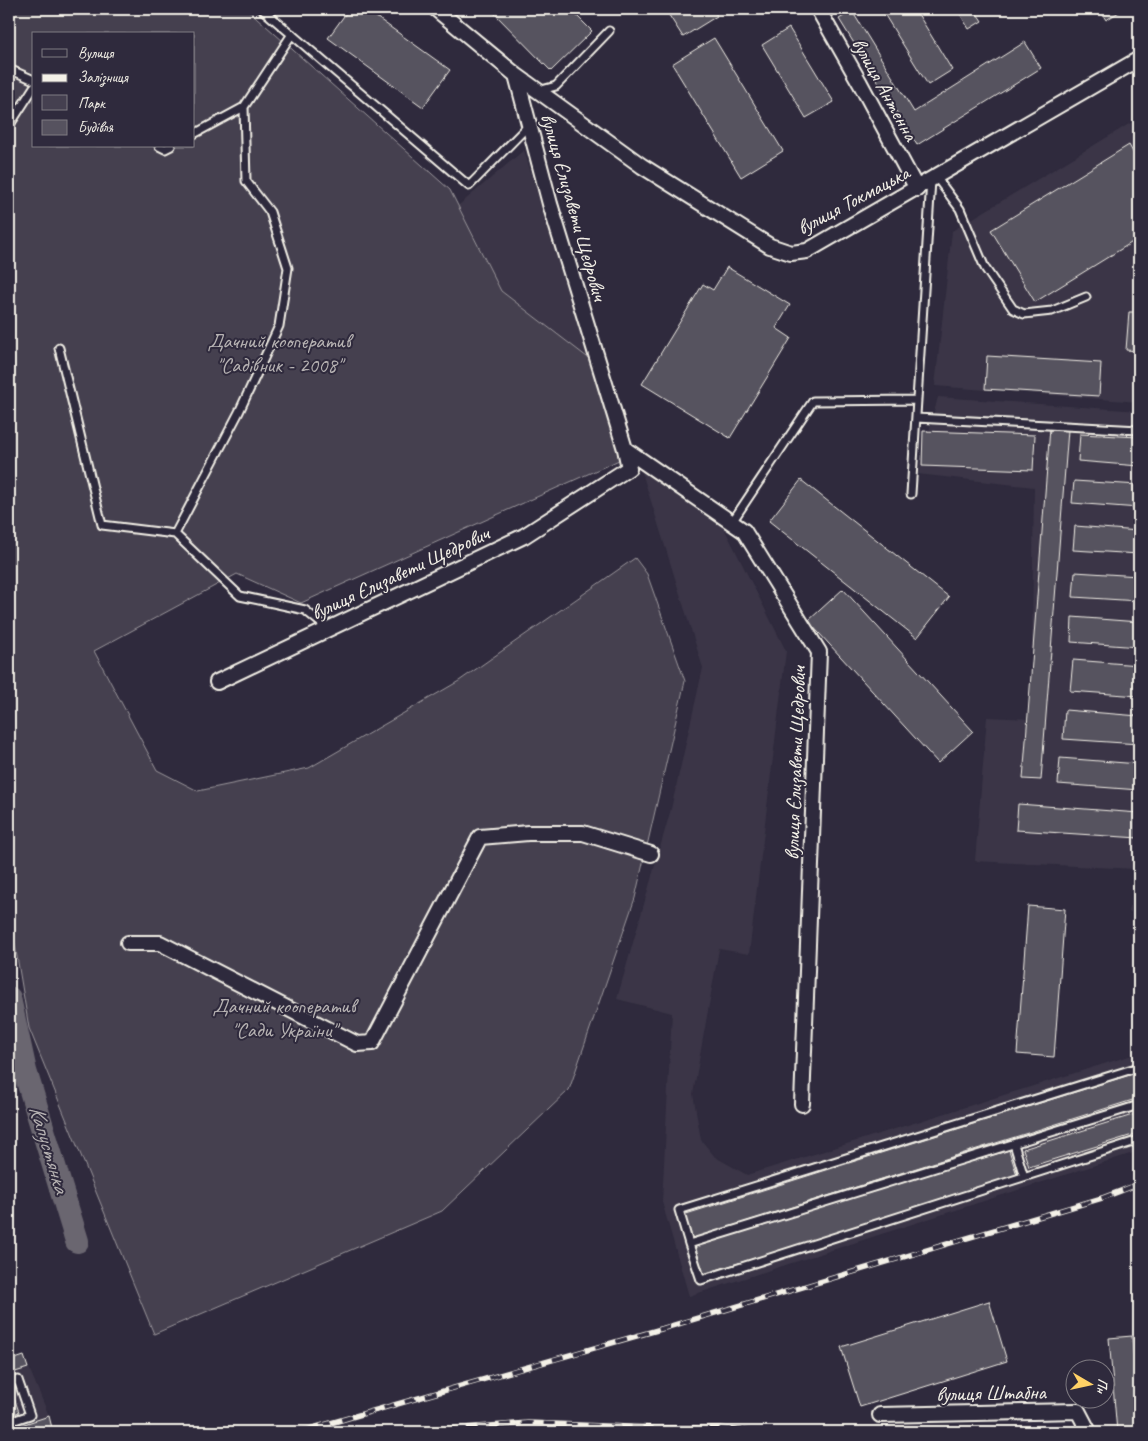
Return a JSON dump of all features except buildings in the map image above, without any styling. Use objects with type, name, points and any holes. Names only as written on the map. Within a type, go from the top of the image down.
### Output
[{"type":"street","points":[[436,9],[516,75]]},
{"type":"street","name":"вулиця Антенна","points":[[818,9],[917,189]]},
{"type":"street","name":"вулиця Токмацька","points":[[516,75],[642,166],[770,246],[791,253],[807,251],[1139,59]]},
{"type":"street","name":"вулиця Єлизавети Щедрович","points":[[217,682],[524,536],[629,468],[625,448],[550,204],[516,75]]},
{"type":"street","name":"вулиця Єлизавети Щедрович","points":[[625,448],[744,531],[819,652],[802,1104]]},
{"type":"street","points":[[128,943],[160,943],[357,1044],[372,1043],[480,837],[528,833],[583,833],[650,854]]},
{"type":"street","name":"вулиця Штабна","points":[[880,1415],[1078,1411],[1089,1432]]},
{"type":"lane","points":[[262,9],[469,186],[529,126]]},
{"type":"lane","points":[[538,91],[556,86],[609,31]]},
{"type":"lane","points":[[195,133],[244,107],[292,34]]},
{"type":"lane","points":[[9,69],[32,79]]},
{"type":"lane","points":[[9,126],[32,91]]},
{"type":"lane","points":[[175,534],[239,412],[279,326],[281,316],[288,268],[270,212],[246,181],[244,107]]},
{"type":"lane","points":[[934,179],[960,209],[985,268],[1013,309],[1024,314],[1052,312],[1086,297]]},
{"type":"lane","points":[[910,494],[934,179]]},
{"type":"lane","points":[[59,348],[102,525],[175,534],[240,596],[305,610],[328,629]]},
{"type":"lane","points":[[732,522],[814,401],[916,400]]},
{"type":"lane","points":[[916,418],[1139,430]]},
{"type":"lane","points":[[1139,1067],[679,1210],[700,1280],[1139,1140]]},
{"type":"lane","points":[[688,1244],[1139,1105]]},
{"type":"lane","points":[[1014,1144],[1024,1177]]},
{"type":"lane","points":[[9,1382],[18,1380],[30,1415],[9,1422]]},
{"type":"shaded area","points":[[1139,118],[1139,402],[935,386],[952,231]]},
{"type":"shaded area","points":[[524,150],[592,365],[501,291],[458,206]]},
{"type":"shaded area","points":[[938,397],[1139,411],[1139,913],[1129,912],[1137,869],[975,861],[987,717],[1031,719],[1034,487],[918,474]]},
{"type":"shaded area","points":[[656,465],[725,530],[786,651],[749,954],[719,949],[693,1094],[701,1140],[715,1157],[747,1175],[1139,1053],[1139,1151],[689,1296],[662,1202],[672,1013],[617,999],[671,809],[703,668],[641,469]]},
{"type":"shaded area","points":[[24,1356],[49,1416],[53,1432],[9,1432],[9,1361]]},
{"type":"green space","points":[[9,9],[247,9],[450,190],[501,291],[600,367],[619,460],[301,603],[237,574],[94,651],[157,770],[198,791],[309,768],[459,681],[635,558],[647,574],[685,681],[635,898],[569,1090],[442,1211],[154,1334],[29,1028],[9,909]]},
{"type":"waterway","name":"Капустянка","points":[[9,998],[25,1071],[77,1241]]},
{"type":"railway","points":[[299,1432],[661,1329],[1102,1198],[1139,1184]]},
{"type":"railway","points":[[412,1432],[528,1423],[655,1428],[721,1428],[752,1432]]},
{"type":"park label","name":"Дачний кооператив \"Садівник - 2008\"","points":[[279,353]]},
{"type":"park label","name":"Дачний кооператив \"Сади України\"","points":[[284,1018]]}]
